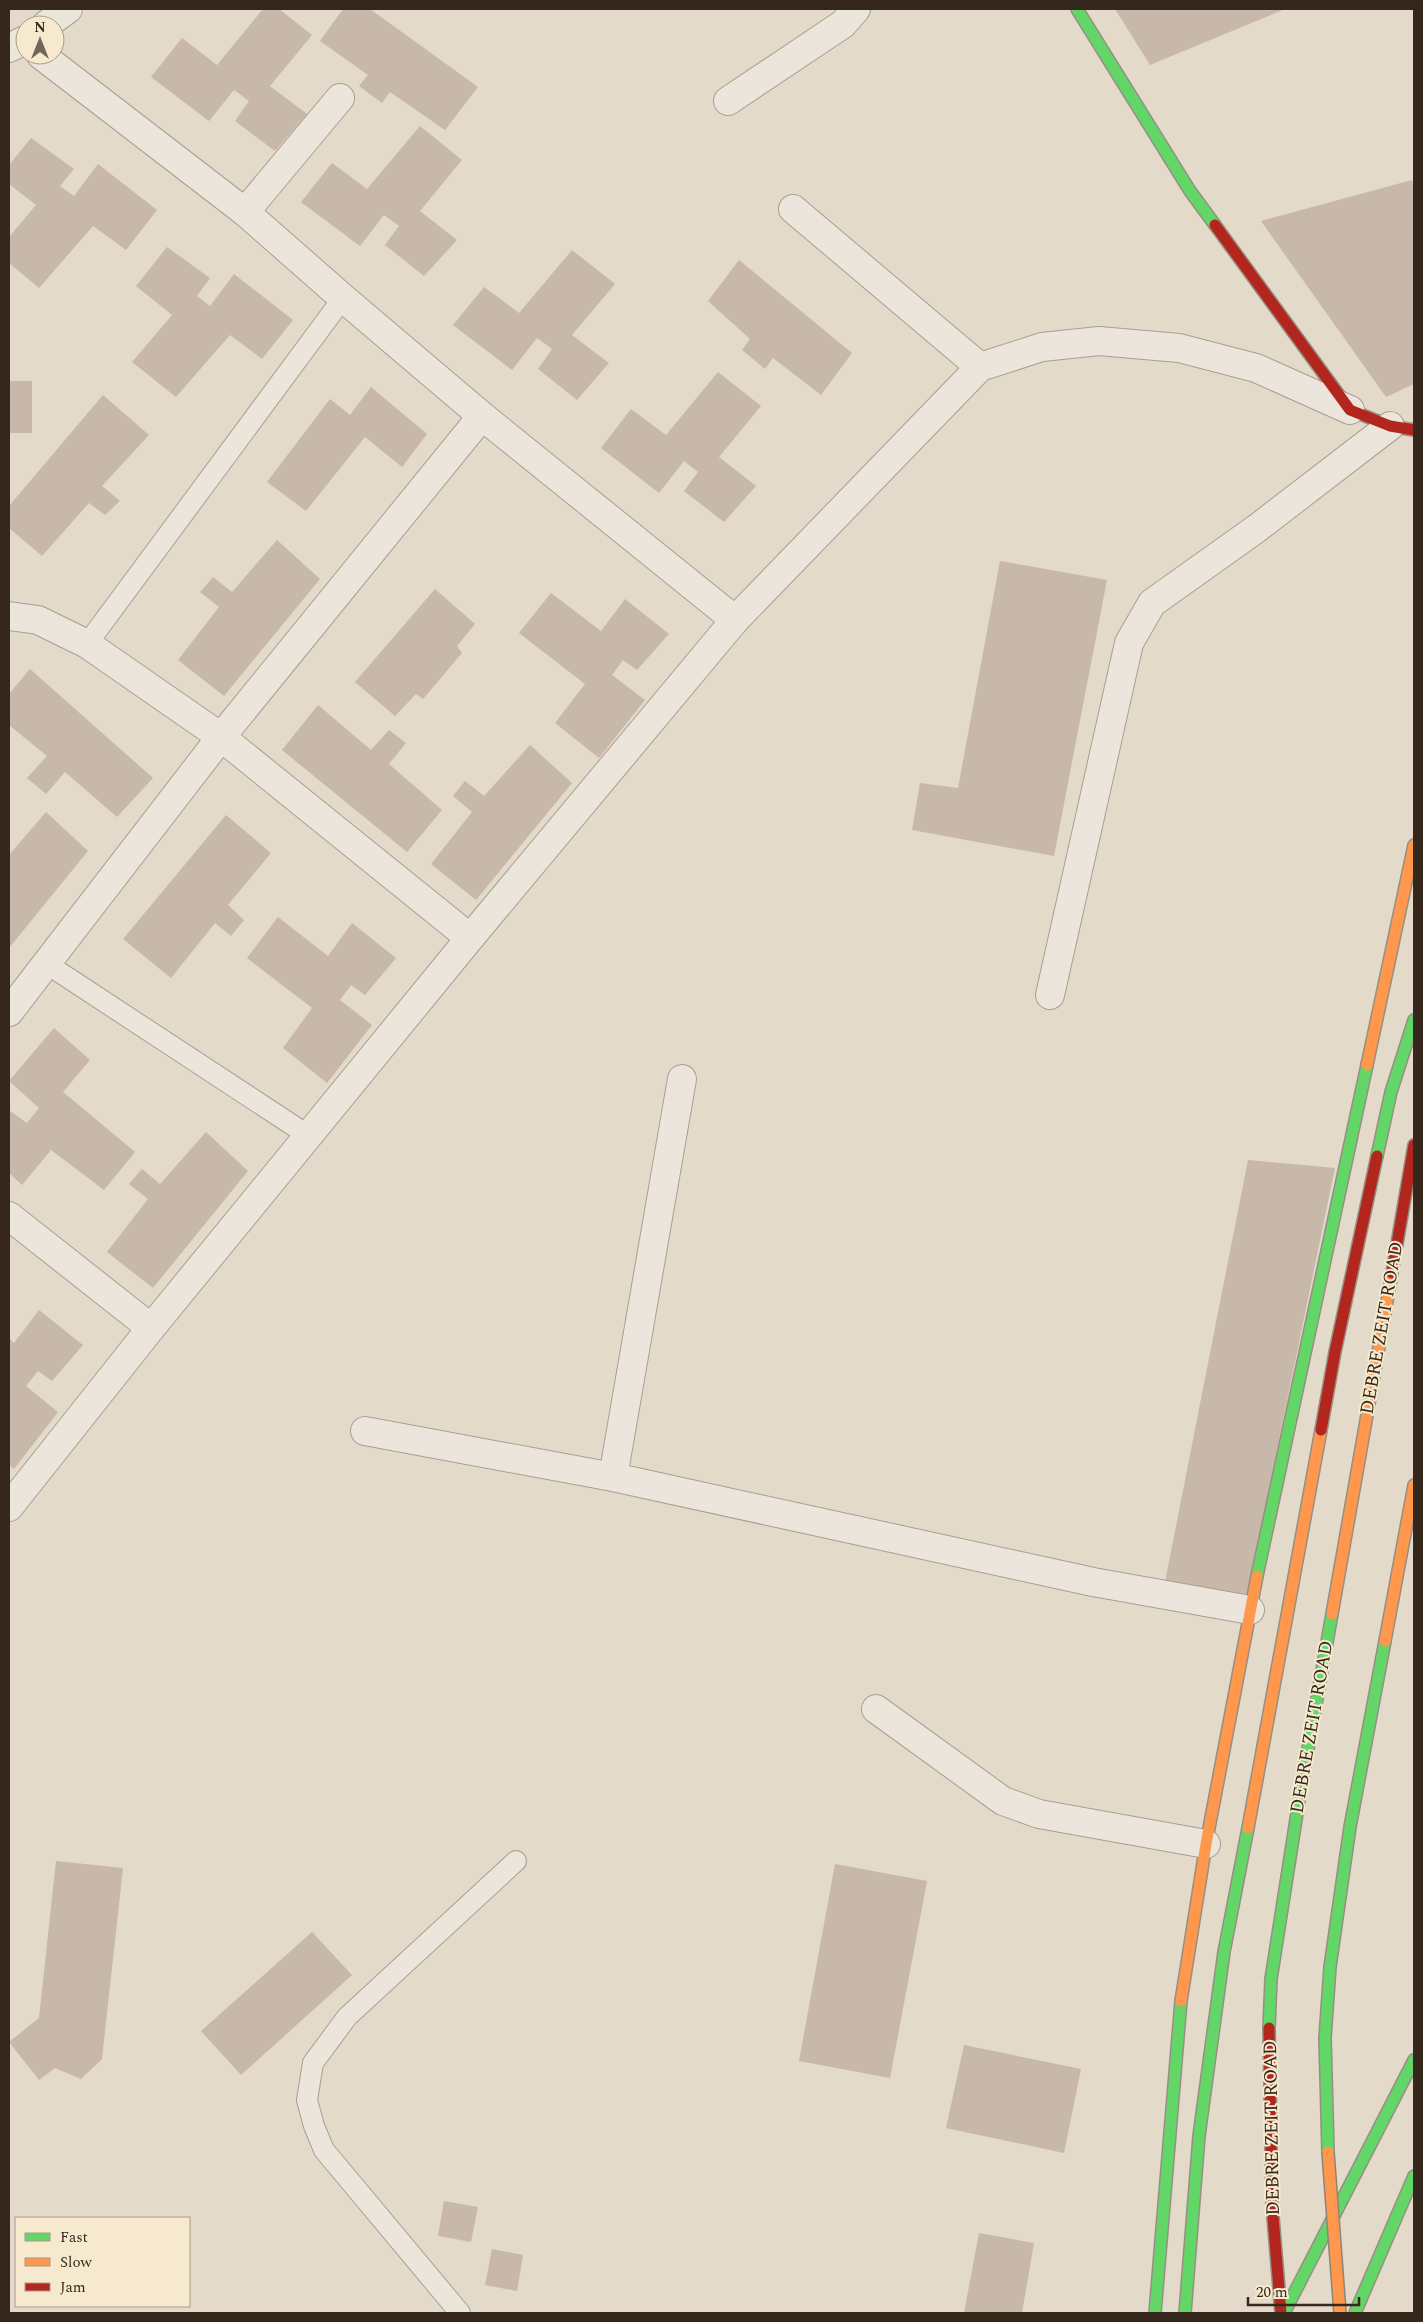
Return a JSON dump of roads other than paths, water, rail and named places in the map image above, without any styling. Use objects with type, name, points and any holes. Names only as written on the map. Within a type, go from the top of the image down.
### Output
[{"type":"main road","points":[[1077,9],[1190,191],[1350,410],[1402,428]]},
{"type":"main road","points":[[1155,2313],[1182,1990],[1206,1844],[1250,1610],[1414,845]]},
{"type":"main road","points":[[1185,2313],[1200,2136],[1224,1952],[1269,1719],[1334,1352],[1391,1092],[1414,1020]]},
{"type":"main road","name":"DEBRE ZEIT ROAD","points":[[1282,2313],[1272,2205],[1269,2043],[1271,1980],[1300,1794],[1414,1146]]},
{"type":"main road","points":[[1340,2313],[1328,2152],[1325,2038],[1331,1957],[1350,1827],[1414,1485]]},
{"type":"main road","points":[[1282,2313],[1414,2060]]},
{"type":"main road","points":[[1355,2313],[1414,2176]]},
{"type":"street","points":[[728,101],[843,24],[856,9]]},
{"type":"street","points":[[50,65],[245,212],[482,416],[735,620]]},
{"type":"street","points":[[245,212],[340,98]]},
{"type":"street","points":[[793,208],[980,367]]},
{"type":"street","points":[[9,1507],[151,1328],[470,938],[735,620],[980,367],[1042,347],[1099,341],[1179,348],[1256,368],[1350,410]]},
{"type":"street","points":[[9,1012],[221,737],[482,416]]},
{"type":"street","points":[[1050,995],[1128,642],[1152,602],[1402,428]]},
{"type":"street","points":[[9,616],[38,620],[87,644],[221,737],[470,938]]},
{"type":"street","points":[[613,1477],[682,1079]]},
{"type":"street","points":[[9,1216],[151,1328]]},
{"type":"street","points":[[365,1431],[613,1477],[1083,1580],[1250,1610]]},
{"type":"street","points":[[876,1709],[1003,1801],[1039,1814],[1206,1844]]},
{"type":"lane","points":[[87,644],[343,298]]},
{"type":"lane","points":[[47,964],[309,1136]]},
{"type":"lane","points":[[460,2313],[324,2150],[314,2126],[307,2100],[313,2063],[347,2017],[516,1862]]}]
